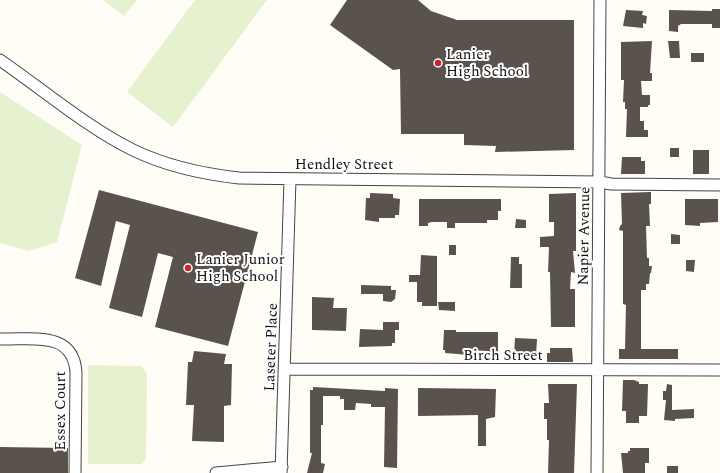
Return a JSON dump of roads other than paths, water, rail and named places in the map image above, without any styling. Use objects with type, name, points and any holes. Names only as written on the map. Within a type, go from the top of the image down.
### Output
[{"type":"street","name":"Napier Avenue","points":[[597,473],[600,0]]},
{"type":"street","name":"Hendley Street","points":[[0,60],[97,129],[134,150],[172,165],[211,174],[239,178],[600,182],[611,184],[720,185]]},
{"type":"street","name":"Laseter Place","points":[[281,470],[290,179]]},
{"type":"street","name":"Essex Court","points":[[0,339],[45,340],[59,342],[67,348],[71,354],[75,363],[76,373],[75,473]]},
{"type":"street","name":"Birch Street","points":[[285,369],[720,370]]},
{"type":"street","points":[[216,473],[281,470]]},
{"type":"place","name":"Lanier High School","points":[[438,63]]},
{"type":"place","name":"Lanier Junior High School","points":[[188,268]]}]
